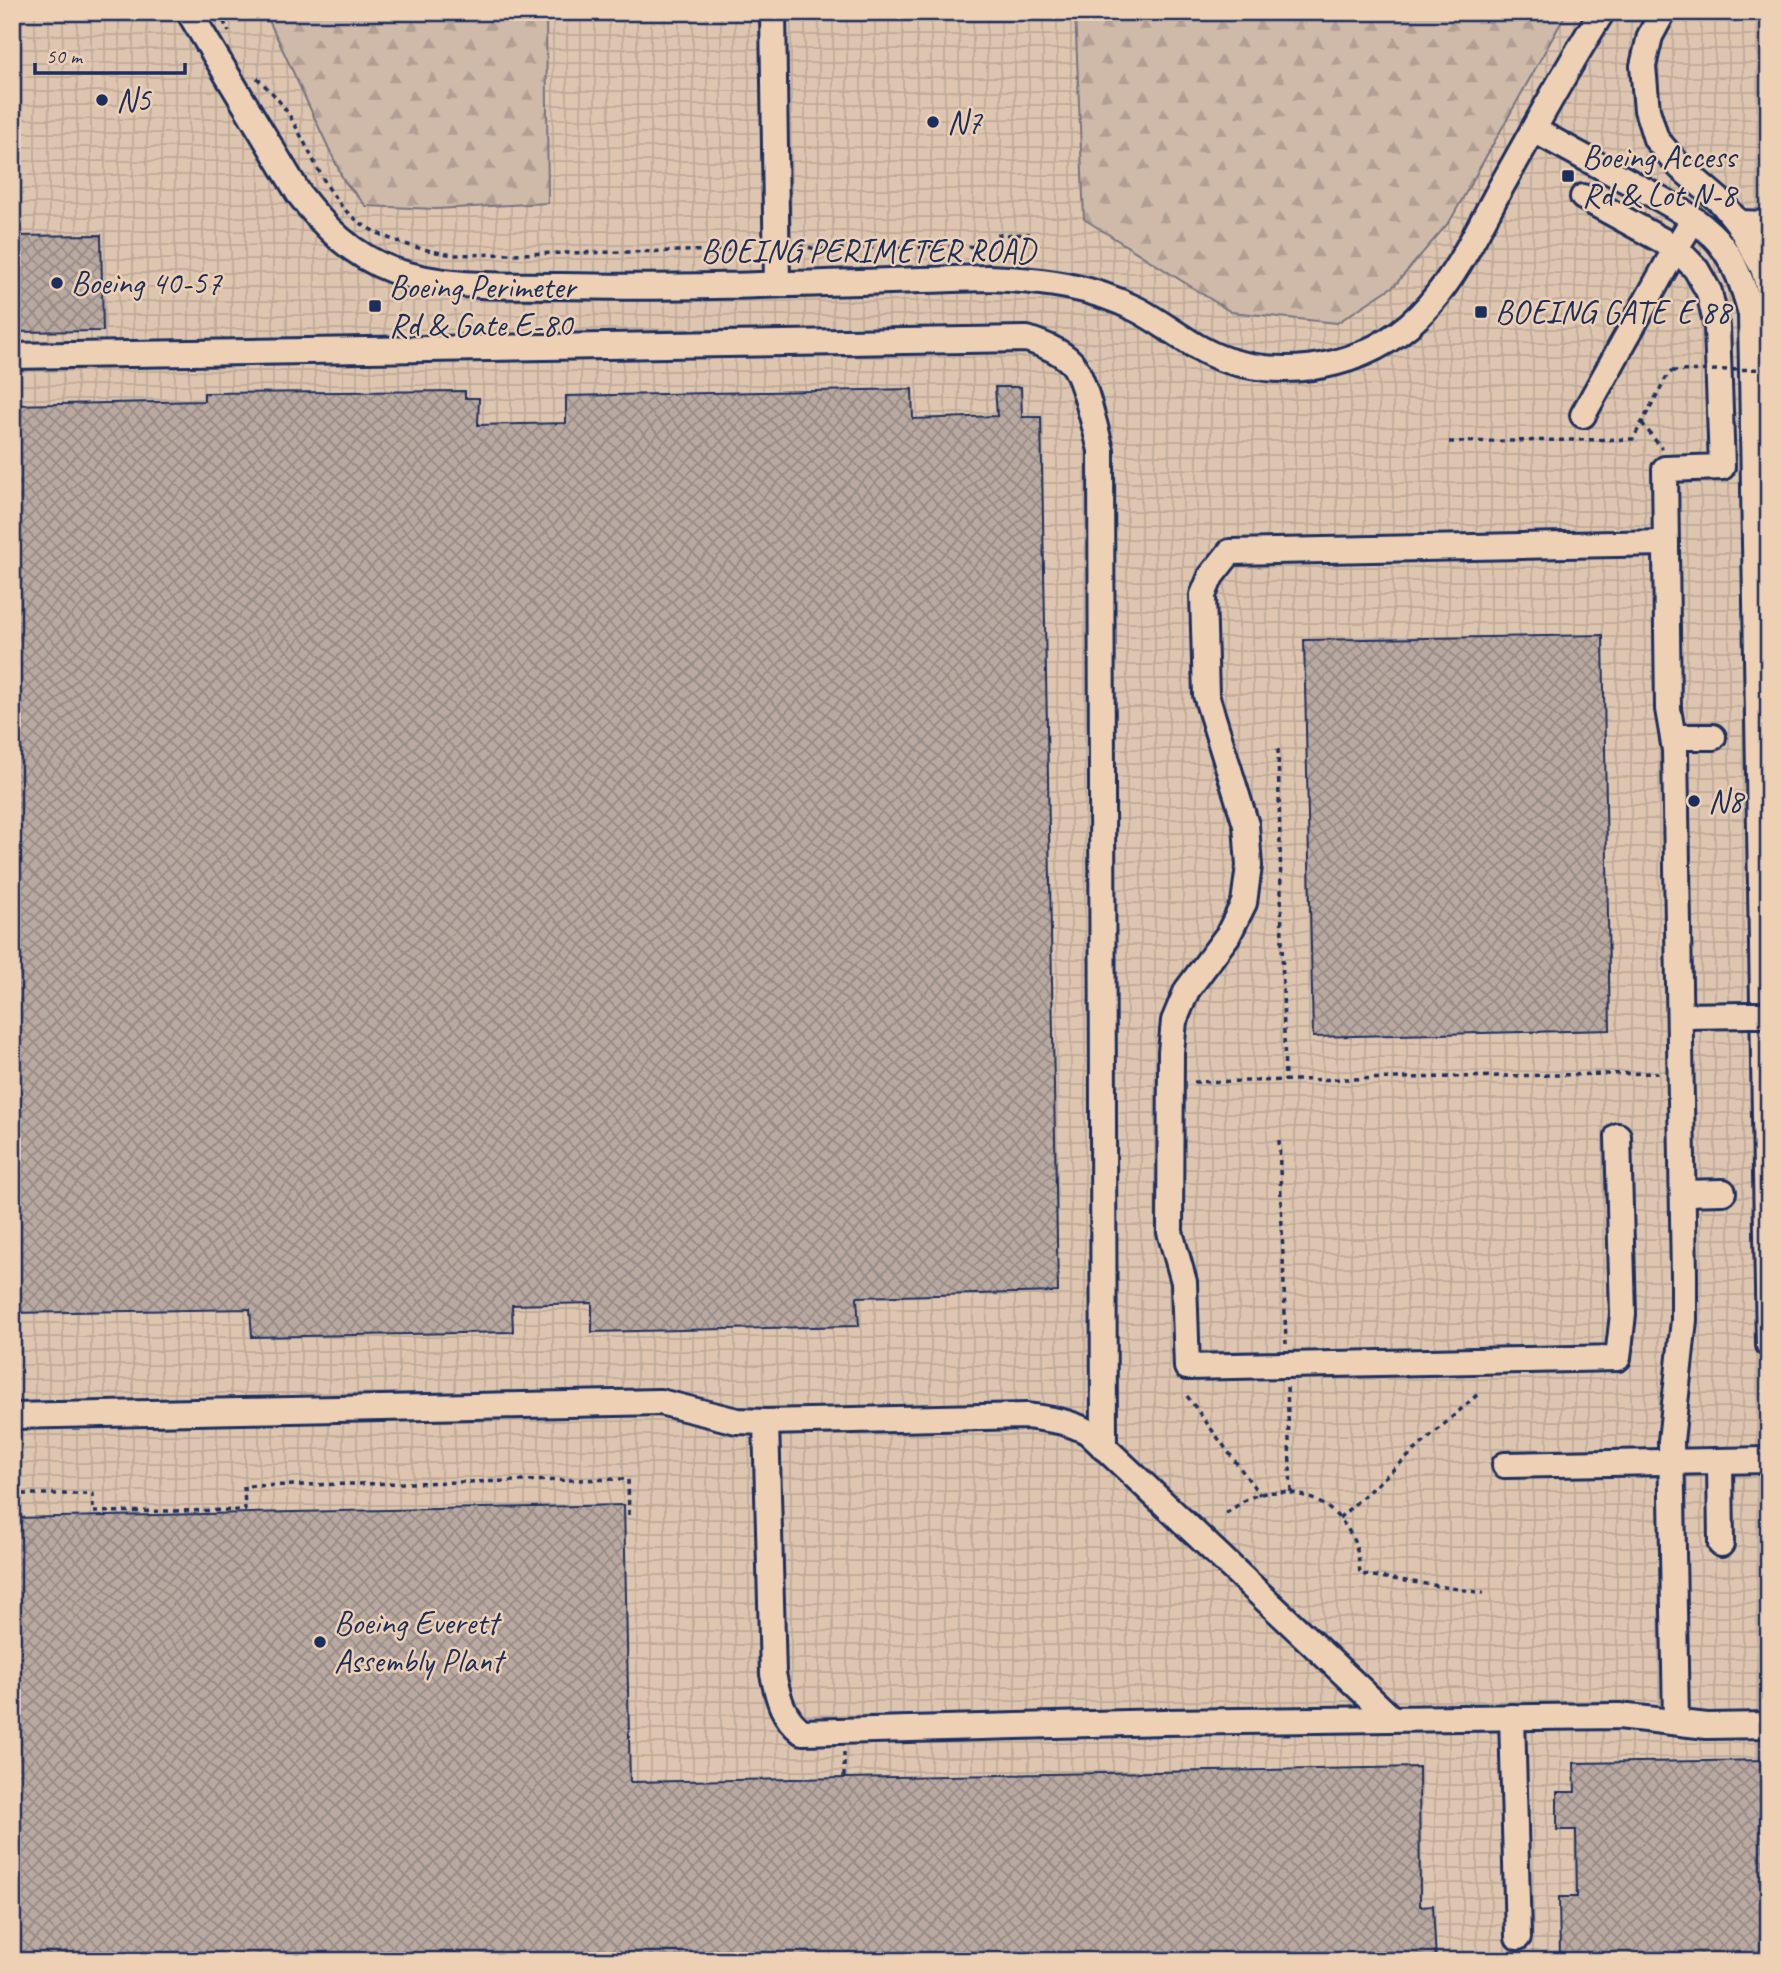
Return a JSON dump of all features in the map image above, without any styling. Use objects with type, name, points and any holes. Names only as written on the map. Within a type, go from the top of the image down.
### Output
[{"type":"lane","name":"BOEING PERIMETER ROAD","points":[[189,12],[299,194],[316,216],[346,245],[390,269],[416,277],[471,284],[777,284],[989,278],[1062,284],[1123,303],[1198,349],[1225,359],[1277,369],[1322,366],[1366,352],[1413,322],[1443,288],[1602,12]]},
{"type":"lane","points":[[773,12],[777,284]]},
{"type":"lane","points":[[1663,12],[1650,36],[1643,66],[1647,110],[1656,139],[1681,167],[1721,202],[1738,223],[1763,268],[1769,289]]},
{"type":"lane","points":[[1534,130],[1693,219],[1716,240],[1735,266],[1744,286],[1751,314],[1761,411],[1769,1345]]},
{"type":"lane","points":[[1583,197],[1676,248],[1696,269],[1709,292],[1717,327],[1722,467],[1665,469],[1668,709],[1673,737],[1683,1193],[1684,1320],[1671,1441],[1676,1721]]},
{"type":"lane","points":[[1583,415],[1693,219]]},
{"type":"lane","points":[[1738,223],[1769,223]]},
{"type":"lane","points":[[12,356],[1027,339],[1052,348],[1073,363],[1087,399],[1101,450],[1104,1448]]},
{"type":"lane","points":[[1618,1136],[1623,1314],[1618,1358],[1187,1367],[1184,1282],[1170,1232],[1174,1021],[1187,990],[1228,935],[1244,903],[1249,866],[1246,825],[1206,695],[1203,595],[1211,576],[1230,552],[1666,543]]},
{"type":"lane","points":[[1673,737],[1713,737]]},
{"type":"lane","points":[[1681,1016],[1759,1015]]},
{"type":"lane","points":[[1683,1193],[1723,1192]]},
{"type":"lane","points":[[12,1416],[660,1402],[737,1421],[1027,1416],[1051,1419],[1088,1432],[1391,1718]]},
{"type":"lane","points":[[766,1422],[773,1674],[781,1707],[793,1726],[802,1732],[1391,1718],[1619,1716],[1707,1726],[1769,1725]]},
{"type":"lane","points":[[1505,1465],[1769,1460]]},
{"type":"lane","points":[[1720,1461],[1721,1544]]},
{"type":"lane","points":[[1512,1717],[1518,1937]]},
{"type":"path","points":[[219,12],[231,35]]},
{"type":"path","points":[[256,77],[280,101],[339,203],[362,223],[386,237],[410,246],[454,255],[736,250],[756,246]]},
{"type":"path","points":[[799,245],[817,249],[996,246],[995,235],[1030,234]]},
{"type":"path","points":[[1672,371],[1769,369]]},
{"type":"path","points":[[1642,423],[1664,451],[1665,469]]},
{"type":"path","points":[[1278,749],[1285,1081]]},
{"type":"path","points":[[1172,1083],[1681,1072]]},
{"type":"path","points":[[1279,1140],[1291,1493]]},
{"type":"path","points":[[1339,1518],[1478,1394]]},
{"type":"path","points":[[1187,1396],[1260,1495]]},
{"type":"path","points":[[12,1494],[93,1494],[93,1513],[245,1510],[244,1486],[628,1479],[629,1517]]},
{"type":"path","points":[[1226,1513],[1248,1498],[1274,1491],[1300,1494],[1325,1505],[1345,1523],[1356,1547],[1360,1574],[1484,1593]]},
{"type":"shaded area","points":[[12,12],[1769,12],[1769,1961],[12,1961]]},
{"type":"green space","points":[[265,12],[546,12],[548,203],[436,209],[366,206],[344,181]]},
{"type":"green space","points":[[1075,12],[1567,12],[1450,221],[1395,285],[1337,323],[1231,312],[1084,219]]},
{"type":"building","name":"Boeing 40-57","points":[[101,235],[103,331],[12,332],[12,236]]},
{"type":"building","points":[[995,387],[1021,387],[1022,417],[1041,417],[1058,1292],[857,1297],[859,1326],[592,1332],[592,1303],[512,1305],[513,1332],[252,1337],[250,1309],[12,1313],[12,405],[204,401],[204,393],[465,391],[465,398],[479,398],[478,425],[566,423],[566,396],[912,389],[913,419],[997,416]]},
{"type":"building","points":[[1603,635],[1610,1030],[1313,1037],[1304,640]]},
{"type":"building","name":"Boeing Everett Assembly Plant","points":[[624,1505],[630,1782],[1419,1767],[1420,1906],[1433,1905],[1436,1961],[12,1961],[12,1518]]},
{"type":"building","points":[[1769,1760],[1769,1961],[1560,1961],[1559,1897],[1577,1897],[1576,1830],[1557,1830],[1557,1792],[1575,1792],[1574,1763]]},
{"type":"place","name":"N5","points":[[102,100]]},
{"type":"place","name":"N7","points":[[933,122]]},
{"type":"place","name":"Boeing Access Rd & Lot N-8","points":[[1568,176]]},
{"type":"place","name":"Boeing 40-57","points":[[57,283]]},
{"type":"place","name":"Boeing Perimeter Rd & Gate E-80","points":[[375,306]]},
{"type":"place","name":"BOEING GATE E 88","points":[[1481,312]]},
{"type":"place","name":"N8","points":[[1694,801]]},
{"type":"place","name":"Boeing Everett Assembly Plant","points":[[320,1642]]}]
